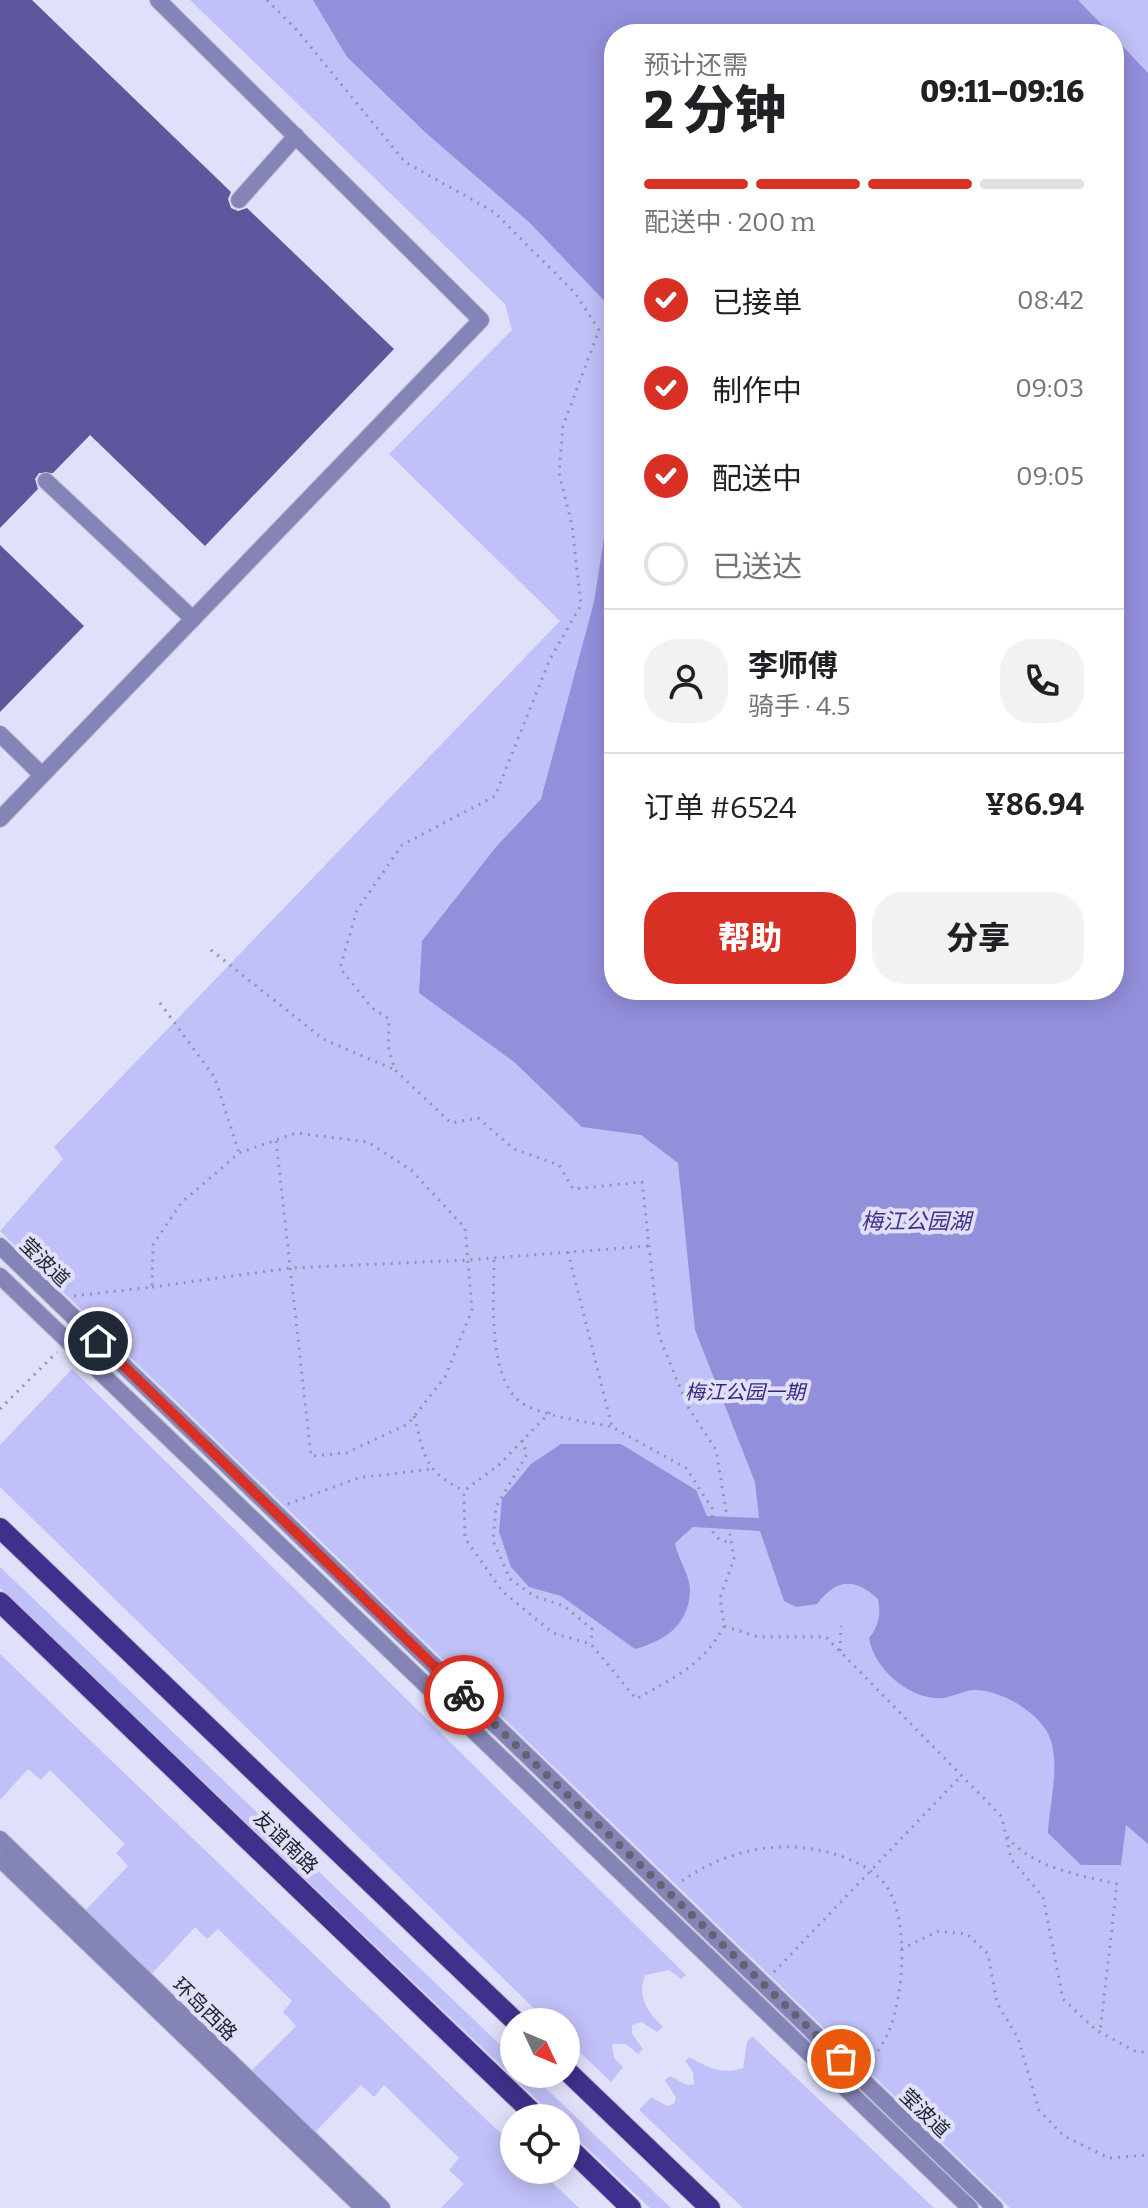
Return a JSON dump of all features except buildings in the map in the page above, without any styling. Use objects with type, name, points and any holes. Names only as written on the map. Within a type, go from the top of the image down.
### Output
[{"type":"main road","name":"友谊南路","points":[[0,1528],[501,2008]]},
{"type":"main road","name":"友谊南路","points":[[0,1602],[523,2104]]},
{"type":"main road","points":[[580,2083],[710,2208]]},
{"type":"main road","points":[[580,2159],[631,2208]]},
{"type":"street","points":[[0,819],[481,320],[158,0]]},
{"type":"street","points":[[239,200],[296,136]]},
{"type":"street","points":[[46,481],[193,619]]},
{"type":"street","points":[[0,734],[42,775]]},
{"type":"street","name":"莹波道","points":[[0,1246],[995,2208]]},
{"type":"street","name":"莹波道","points":[[0,1276],[970,2208]]},
{"type":"street","name":"环岛西路","points":[[0,1839],[382,2208]]},
{"type":"street","name":"环岛西路","points":[[0,1859],[363,2208]]},
{"type":"path","points":[[267,0],[296,29],[405,162],[494,212],[575,293],[599,330],[563,426],[559,473],[572,525],[581,605],[550,659],[495,796],[402,845],[357,910],[340,968],[372,1008],[389,1019],[388,1046],[395,1070]]},
{"type":"path","points":[[211,950],[323,1039],[395,1070],[451,1123],[478,1118],[514,1149],[559,1165],[573,1189],[642,1182],[659,1336],[688,1407],[716,1450],[734,1559],[720,1598],[724,1626],[711,1650],[679,1675],[636,1699],[591,1644],[553,1633],[502,1591],[465,1538],[464,1491]]},
{"type":"path","points":[[160,1003],[215,1078],[239,1153]]},
{"type":"path","points":[[152,1287],[153,1245],[181,1203],[239,1153],[276,1140],[296,1133],[368,1142],[411,1170],[465,1228],[472,1310],[445,1377],[408,1424],[346,1453],[311,1456],[276,1140]]},
{"type":"path","points":[[54,1299],[291,1268],[468,1260],[649,1246]]},
{"type":"path","points":[[568,1252],[612,1427]]},
{"type":"path","points":[[494,1258],[494,1345],[512,1392],[526,1406],[612,1427],[686,1468],[712,1508],[713,1532],[731,1541]]},
{"type":"path","points":[[0,1409],[68,1341]]},
{"type":"path","points":[[464,1491],[500,1464],[550,1412]]},
{"type":"path","points":[[414,1416],[431,1469],[438,1478],[464,1491]]},
{"type":"path","points":[[522,1440],[527,1454],[496,1507],[493,1541],[510,1579],[534,1596],[564,1606],[592,1629],[591,1644]]},
{"type":"path","points":[[272,1509],[358,1478],[431,1469]]},
{"type":"path","points":[[724,1626],[758,1637],[826,1637],[840,1651],[1002,1817],[1011,1859],[1043,1897],[1063,1999],[1100,2032],[1135,2051],[1148,2053]]},
{"type":"path","points":[[840,1651],[841,1626]]},
{"type":"path","points":[[763,1984],[962,1775]]},
{"type":"path","points":[[1006,1836],[1016,1848],[1061,1871],[1117,1884],[1100,2032]]},
{"type":"path","points":[[668,1892],[700,1869],[755,1848],[799,1845],[836,1854],[870,1871],[885,1884],[899,1912],[902,1971],[889,2032],[860,2078]]},
{"type":"path","points":[[901,1949],[939,1931],[967,1934],[988,1954],[997,2003],[1018,2038],[1039,2110],[1064,2136],[1109,2158],[1148,2155]]},
{"type":"green space","name":"梅江公园一期","points":[[190,0],[1148,0],[1148,2208],[1010,2208],[0,1231],[63,1159],[54,1147],[560,621],[389,454],[512,330],[505,304]]},
{"type":"green space","points":[[72,1369],[686,1975],[681,1979],[669,1970],[645,1975],[642,1990],[645,2003],[663,2027],[657,2032],[641,2022],[632,2025],[632,2034],[643,2049],[638,2054],[626,2044],[612,2044],[614,2058],[623,2067],[611,2082],[580,2052],[580,2008],[534,2008],[0,1487],[0,1445]]},
{"type":"green space","points":[[0,1567],[500,2045],[500,2065],[0,1588]]},
{"type":"green space","points":[[0,1654],[500,2133],[500,2184],[554,2184],[579,2208],[441,2208],[464,2184],[449,2170],[459,2158],[384,2085],[374,2097],[361,2085],[312,2135],[248,2074],[296,2026],[283,2012],[292,2001],[218,1929],[207,1939],[195,1927],[148,1978],[81,1915],[128,1866],[116,1853],[125,1844],[50,1770],[41,1780],[28,1769],[0,1800]]},
{"type":"green space","points":[[752,2036],[934,2208],[743,2208],[639,2110],[651,2097],[667,2106],[674,2104],[676,2098],[665,2080],[670,2076],[687,2085],[694,2084],[693,2072],[685,2061],[689,2057],[715,2069],[728,2071],[743,2068],[747,2042]]},
{"type":"green space","points":[[525,2088],[546,2088],[562,2104],[541,2104]]},
{"type":"green space","points":[[580,2121],[671,2208],[650,2208],[580,2141]]},
{"type":"water","points":[[313,0],[1078,0],[1101,24],[604,24],[604,301],[530,223],[426,133],[347,57]]},
{"type":"water","name":"梅江公园湖","points":[[1124,48],[1148,73],[1148,1844],[1126,1825],[1121,1865],[1081,1865],[1048,1833],[1054,1754],[1046,1730],[1033,1715],[993,1693],[973,1690],[944,1698],[931,1698],[907,1689],[886,1671],[872,1650],[869,1638],[878,1620],[878,1599],[861,1587],[846,1584],[831,1590],[817,1604],[796,1607],[784,1601],[760,1531],[693,1527],[675,1543],[690,1585],[685,1613],[665,1636],[635,1649],[561,1596],[529,1587],[511,1567],[499,1532],[502,1499],[531,1464],[561,1444],[621,1444],[696,1490],[707,1516],[759,1518],[755,1482],[695,1330],[678,1163],[641,1135],[582,1127],[514,1062],[419,993],[422,941],[496,847],[541,799],[594,602],[604,538],[604,1000],[1124,1000]]},
{"type":"way so far","points":[[464,1695],[841,2059]]},
{"type":"route","points":[[98,1341],[464,1695]]}]
